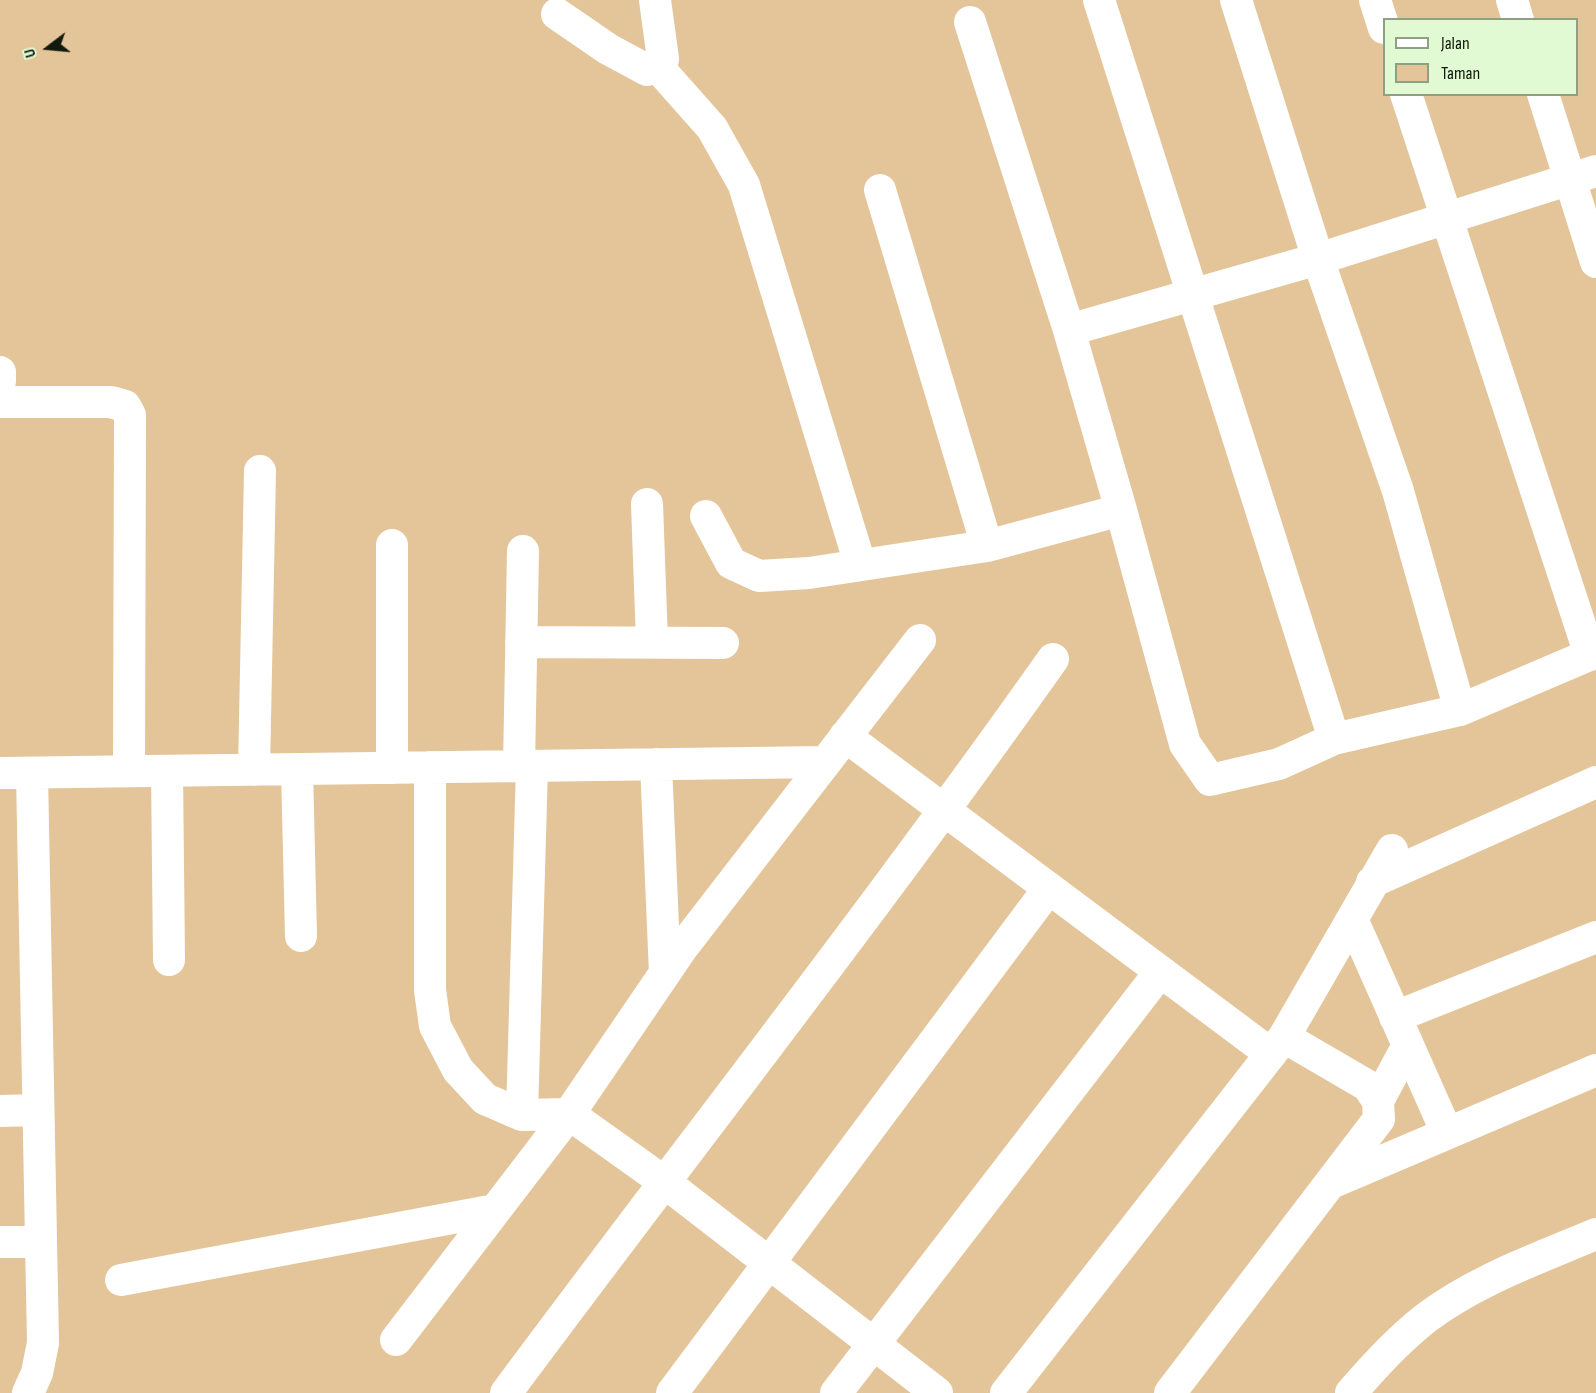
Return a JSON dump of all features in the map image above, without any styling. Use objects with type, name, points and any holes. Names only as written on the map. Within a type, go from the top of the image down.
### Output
[{"type":"street","points":[[557,14],[631,63],[647,70],[657,66],[663,59],[655,0]]},
{"type":"street","points":[[1100,0],[1191,294],[1334,739]]},
{"type":"street","points":[[1236,0],[1318,259],[1398,492],[1460,710]]},
{"type":"street","points":[[1375,0],[1383,25]]},
{"type":"street","points":[[1512,0],[1517,18]]},
{"type":"street","points":[[970,22],[1068,330],[1121,510],[1185,744],[1210,780],[1280,764],[1334,739],[1460,710],[1593,654],[1407,96]]},
{"type":"street","points":[[657,66],[712,128],[744,185],[860,564]]},
{"type":"street","points":[[1544,96],[1583,175],[1596,262]]},
{"type":"street","points":[[1068,330],[1448,220],[1583,175]]},
{"type":"street","points":[[880,190],[987,546]]},
{"type":"street","points":[[0,372],[0,381]]},
{"type":"street","points":[[0,402],[111,402],[124,406],[130,415],[129,771]]},
{"type":"street","points":[[254,770],[260,471]]},
{"type":"street","points":[[647,504],[652,642]]},
{"type":"street","points":[[706,516],[731,563],[759,576],[809,573],[987,546],[1121,510]]},
{"type":"street","points":[[392,545],[392,768]]},
{"type":"street","points":[[522,1115],[526,766],[521,642],[523,551]]},
{"type":"street","points":[[396,1340],[569,1114],[665,973],[920,640]]},
{"type":"street","points":[[521,642],[723,643]]},
{"type":"street","points":[[506,1393],[663,1181],[945,812],[1053,659]]},
{"type":"street","points":[[845,736],[1160,972],[1278,1046],[1368,1086],[1378,1101],[1379,1119],[1170,1393]]},
{"type":"street","points":[[0,773],[825,762]]},
{"type":"street","points":[[656,764],[665,973]]},
{"type":"street","points":[[430,767],[430,990],[435,1026],[458,1070],[485,1099],[522,1115],[569,1114],[663,1181],[768,1265],[937,1393]]},
{"type":"street","points":[[297,769],[301,936]]},
{"type":"street","points":[[167,771],[169,960]]},
{"type":"street","points":[[28,1393],[37,1373],[43,1343],[32,774]]},
{"type":"street","points":[[1372,882],[1596,782]]},
{"type":"street","points":[[1006,1393],[1278,1046],[1392,850]]},
{"type":"street","points":[[672,1393],[1049,888]]},
{"type":"street","points":[[1352,919],[1448,1133]]},
{"type":"street","points":[[1395,1017],[1596,937]]},
{"type":"street","points":[[836,1393],[1160,972]]},
{"type":"street","points":[[1378,1101],[1408,1046]]},
{"type":"street","points":[[1328,1184],[1596,1070]]},
{"type":"street","points":[[0,1111],[38,1110]]},
{"type":"street","points":[[121,1280],[495,1210]]},
{"type":"street","points":[[1351,1393],[1383,1355],[1427,1317],[1488,1281],[1596,1234]]},
{"type":"street","points":[[0,1242],[41,1242]]},
{"type":"green space","points":[[0,0],[1596,0],[1596,1393],[0,1393]]}]
